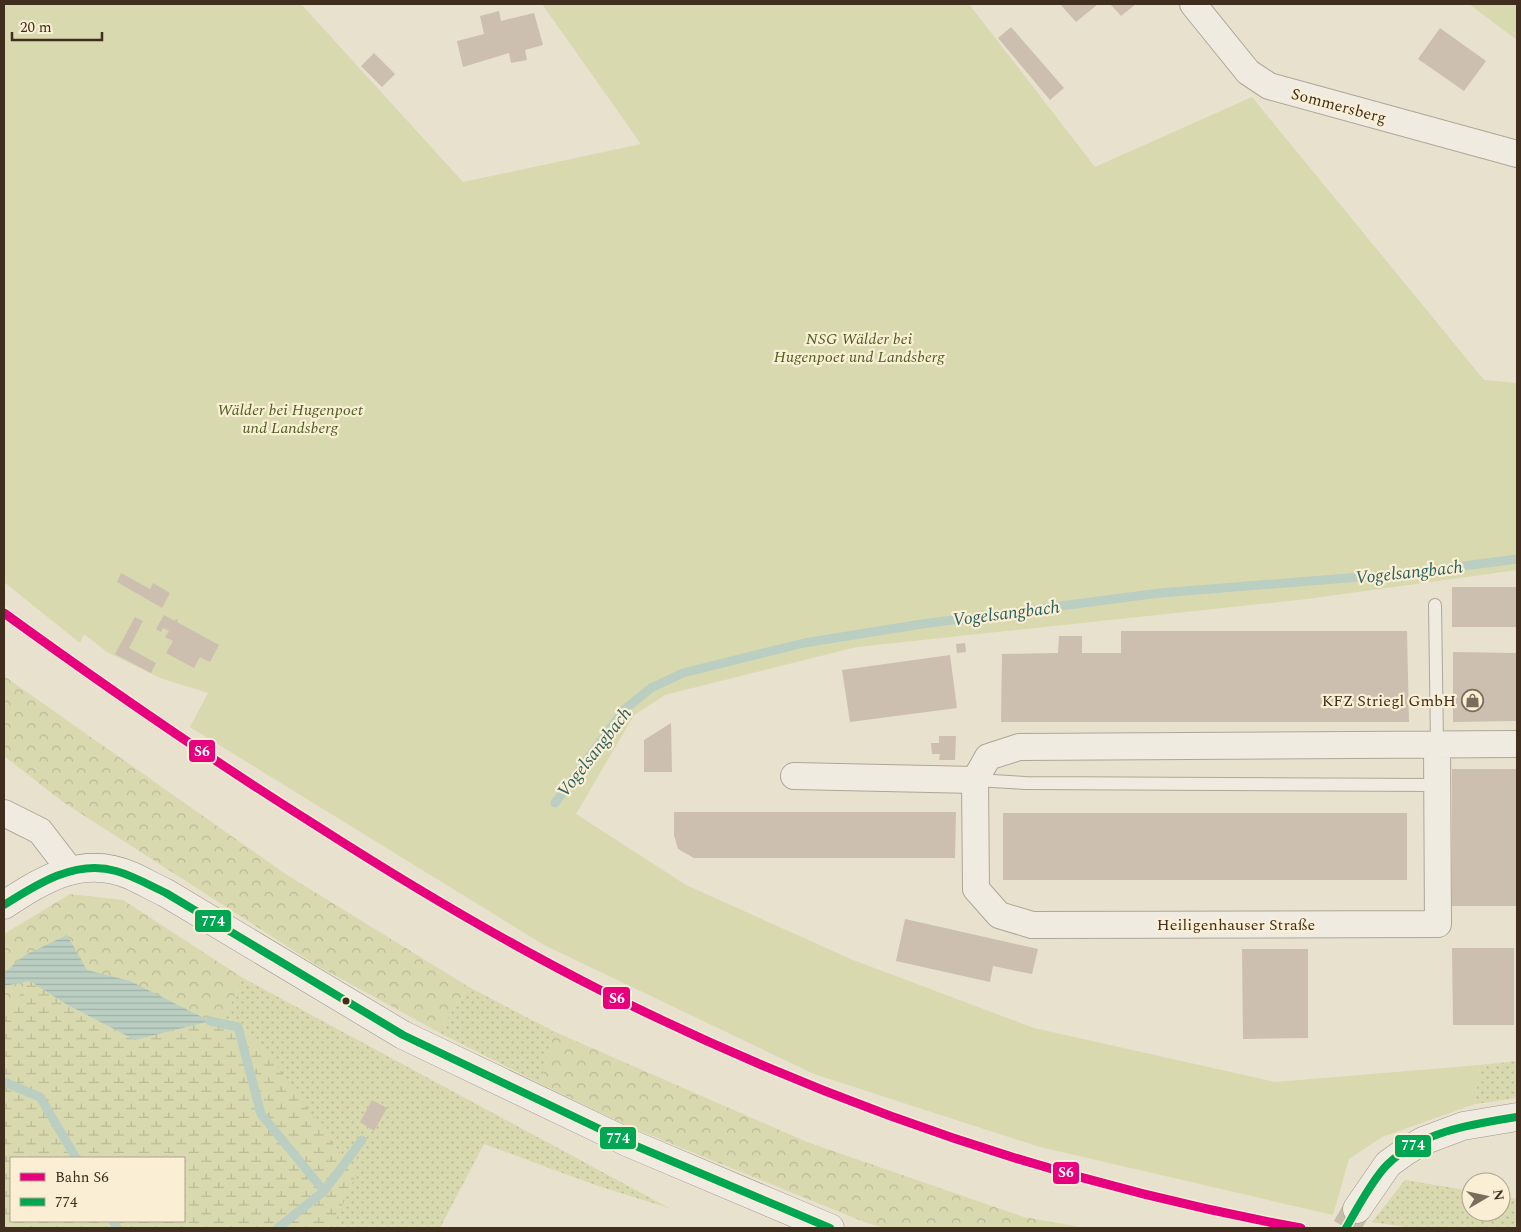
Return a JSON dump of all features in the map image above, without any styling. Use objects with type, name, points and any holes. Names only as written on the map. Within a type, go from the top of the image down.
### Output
[{"type":"main road","points":[[4,905],[39,883],[70,870],[99,867],[130,875],[166,893],[403,1035],[629,1143],[830,1228]]},
{"type":"main road","points":[[1356,1209],[1388,1164],[1423,1141],[1463,1126],[1517,1117]]},
{"type":"street","name":"Sommersberg","points":[[1194,4],[1248,72],[1269,86],[1517,154]]},
{"type":"street","name":"Heiligenhauser Straße","points":[[975,780],[976,889],[999,915],[1032,925],[1438,924],[1437,744]]},
{"type":"street","points":[[794,776],[975,780],[988,757],[1019,747],[1517,744]]},
{"type":"street","points":[[4,813],[40,831],[70,870]]},
{"type":"lane","points":[[1435,605],[1437,744]]},
{"type":"lane","points":[[975,780],[1026,783],[1437,785]]},
{"type":"green space","name":"NSG Wälder bei Hugenpoet und Landsberg","points":[[4,4],[301,4],[463,182],[641,144],[542,4],[969,4],[1095,167],[1252,97],[1484,380],[1517,383],[1517,570],[1307,599],[857,647],[665,695],[634,715],[576,814],[686,885],[853,960],[1034,1028],[1275,1082],[1480,1065],[1475,1104],[1382,1137],[1349,1159],[1333,1215],[1040,1147],[814,1074],[544,945],[190,727],[208,693],[160,678],[107,652],[84,634],[80,643],[4,582]]},
{"type":"green space","points":[[1469,4],[1517,4],[1517,40]]},
{"type":"green space","points":[[4,676],[287,875],[469,987],[438,1032],[316,965],[63,802],[4,756]]},
{"type":"green space","points":[[70,894],[123,900],[243,978],[159,1157],[10,1157],[10,1222],[4,1228],[4,934]]},
{"type":"green space","points":[[243,978],[669,1208],[598,1186],[484,1144],[440,1228],[126,1228],[185,1222],[185,1157],[159,1157]]},
{"type":"green space","points":[[30,981],[66,1004],[135,1040],[210,1021],[238,1027],[272,1059],[356,1175],[332,1228],[4,1228],[4,1016]]},
{"type":"green space","points":[[469,987],[553,1031],[541,1084],[438,1032]]},
{"type":"green space","points":[[553,1031],[807,1142],[1024,1217],[1086,1228],[885,1228],[867,1223],[630,1127],[541,1084]]},
{"type":"green space","points":[[1517,1061],[1517,1098],[1475,1104],[1480,1065]]},
{"type":"green space","points":[[1405,1180],[1461,1189],[1461,1222],[1511,1222],[1511,1198],[1517,1199],[1517,1228],[1412,1228],[1372,1222]]},
{"type":"shaded area","points":[[67,935],[87,970],[130,981],[210,1021],[135,1040],[66,1004],[30,981],[4,986],[4,973],[25,955]]},
{"type":"building","points":[[1060,4],[1098,4],[1076,22]]},
{"type":"building","points":[[1110,4],[1136,4],[1121,16]]},
{"type":"building","points":[[499,11],[501,21],[534,13],[543,45],[525,50],[527,60],[511,63],[509,53],[463,67],[457,41],[484,34],[480,16]]},
{"type":"building","points":[[1011,27],[1064,88],[1050,100],[998,38]]},
{"type":"building","points":[[1440,28],[1486,61],[1464,91],[1418,59]]},
{"type":"building","points":[[374,53],[395,74],[382,87],[361,66]]},
{"type":"building","points":[[121,573],[150,589],[153,583],[170,593],[162,608],[117,582]]},
{"type":"building","points":[[1452,587],[1517,587],[1517,627],[1452,627]]},
{"type":"building","points":[[164,615],[175,621],[176,619],[178,620],[177,622],[219,645],[210,662],[200,657],[194,668],[166,653],[173,641],[165,637],[169,631],[163,628],[161,632],[156,629]]},
{"type":"building","points":[[135,617],[143,621],[129,648],[156,663],[151,673],[115,654]]},
{"type":"building","points":[[1121,631],[1407,631],[1409,722],[1001,722],[1002,654],[1058,653],[1059,636],[1082,636],[1082,653],[1121,653]]},
{"type":"building","points":[[965,643],[966,652],[957,653],[956,644]]},
{"type":"building","points":[[1453,652],[1517,653],[1517,721],[1453,722]]},
{"type":"building","points":[[950,655],[957,708],[850,722],[842,670]]},
{"type":"building","points":[[671,723],[672,772],[644,772],[644,740]]},
{"type":"building","points":[[939,736],[956,736],[955,760],[939,760],[940,754],[932,754],[931,743],[939,743]]},
{"type":"building","points":[[1452,769],[1517,769],[1517,906],[1452,906]]},
{"type":"building","points":[[674,812],[956,812],[955,858],[694,858],[678,849],[674,835]]},
{"type":"building","points":[[1003,813],[1407,813],[1407,880],[1003,880]]},
{"type":"building","points":[[905,919],[1038,949],[1032,974],[993,966],[990,982],[896,961]]},
{"type":"building","points":[[1452,948],[1514,948],[1514,1025],[1453,1025]]},
{"type":"building","points":[[1242,949],[1308,949],[1308,1038],[1243,1039]]},
{"type":"building","points":[[372,1100],[387,1108],[374,1131],[360,1122]]},
{"type":"waterway","name":"Vogelsangbach","points":[[555,803],[624,710],[651,688],[683,673],[804,643],[922,624],[1160,593],[1410,573],[1517,559]]},
{"type":"waterway","points":[[210,1021],[238,1027],[261,1114],[324,1191]]},
{"type":"waterway","name":"Vogelsangbach","points":[[4,1082],[40,1097],[75,1157]]},
{"type":"waterway","name":"Vogelsangbach","points":[[278,1228],[324,1191],[362,1140]]},
{"type":"waterway","name":"Vogelsangbach","points":[[114,1222],[117,1228]]},
{"type":"tunnel","points":[[1346,1228],[1357,1209]]},
{"type":"rail line","name":"S6","points":[[4,613],[198,749],[386,870],[528,952],[600,990],[684,1030],[769,1068],[855,1102],[942,1134],[1031,1163],[1120,1188],[1210,1210],[1301,1228]]},
{"type":"transit line","name":"774","points":[[4,905],[43,882],[72,871],[86,868],[101,868],[129,875],[166,893],[403,1035],[629,1143],[830,1228]]},
{"type":"transit line","name":"774","points":[[1346,1228],[1377,1177],[1388,1164],[1402,1153],[1432,1136],[1466,1126],[1517,1117]]},
{"type":"place","name":"KFZ Striegl GmbH","points":[[1472,700]]},
{"type":"park label","name":"Wälder bei Hugenpoet und Landsberg","points":[[290,418]]}]
